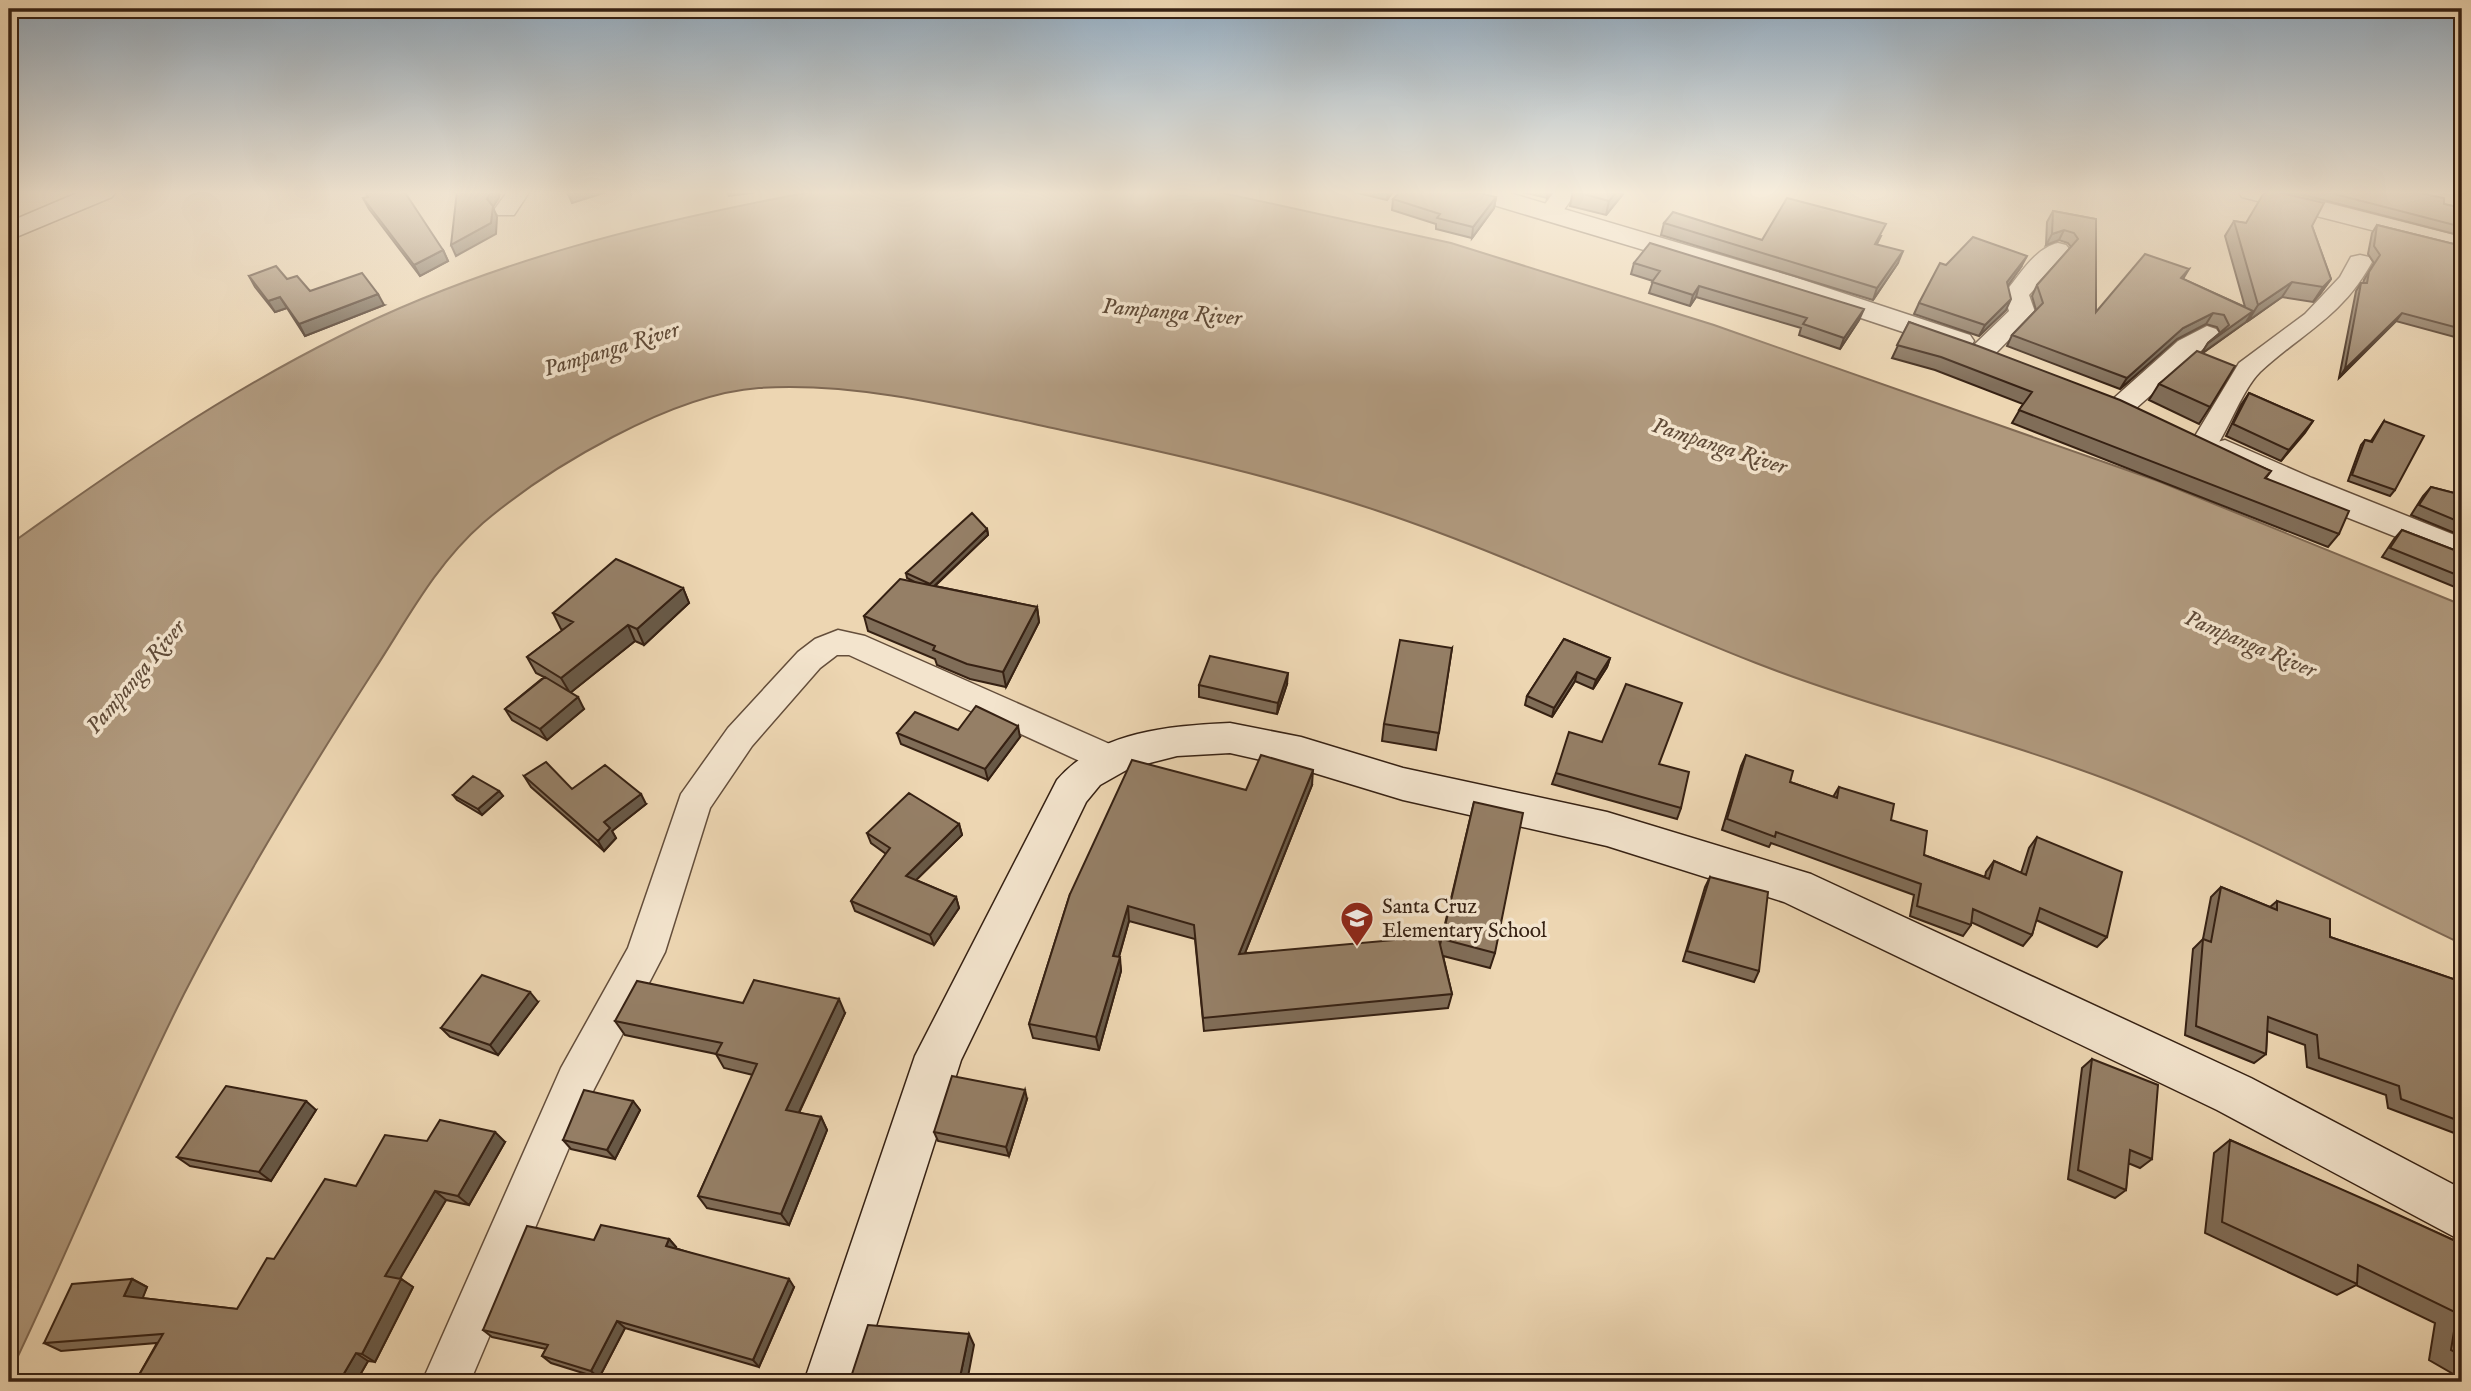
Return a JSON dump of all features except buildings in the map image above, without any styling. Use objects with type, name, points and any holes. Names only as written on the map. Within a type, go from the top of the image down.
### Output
[{"type":"main road","points":[[1714,256],[2018,363]]},
{"type":"main road","points":[[2195,436],[2300,486],[2462,551]]},
{"type":"main road","points":[[831,1382],[939,1056],[1071,792],[1086,774],[1109,759],[1177,741],[1230,738],[1301,753],[1403,784],[1607,829],[1796,887],[2234,1094],[2462,1216]]},
{"type":"street","points":[[1984,350],[2022,312],[2016,295],[2039,265],[2051,256]]},
{"type":"street","points":[[2195,436],[2248,369],[2314,319],[2350,280],[2360,262]]},
{"type":"street","points":[[2124,404],[2187,347],[2207,334]]},
{"type":"street","points":[[446,1382],[576,1082],[646,952],[694,804],[740,737],[809,660],[838,642],[854,644],[1109,759]]},
{"type":"water","name":"Pampanga River","points":[[543,256],[1492,256],[1714,325],[2158,481],[2462,605],[2462,944],[2252,842],[2124,786],[1802,680],[1476,547],[1342,499],[1186,458],[913,399],[797,387],[759,388],[725,393],[651,419],[576,457],[510,501],[483,523],[436,575],[299,791],[205,953],[139,1089],[9,1375],[9,545],[129,461],[254,382],[397,309]]},
{"type":"place","name":"Santa Cruz Elementary School","points":[[1357,948]]}]
